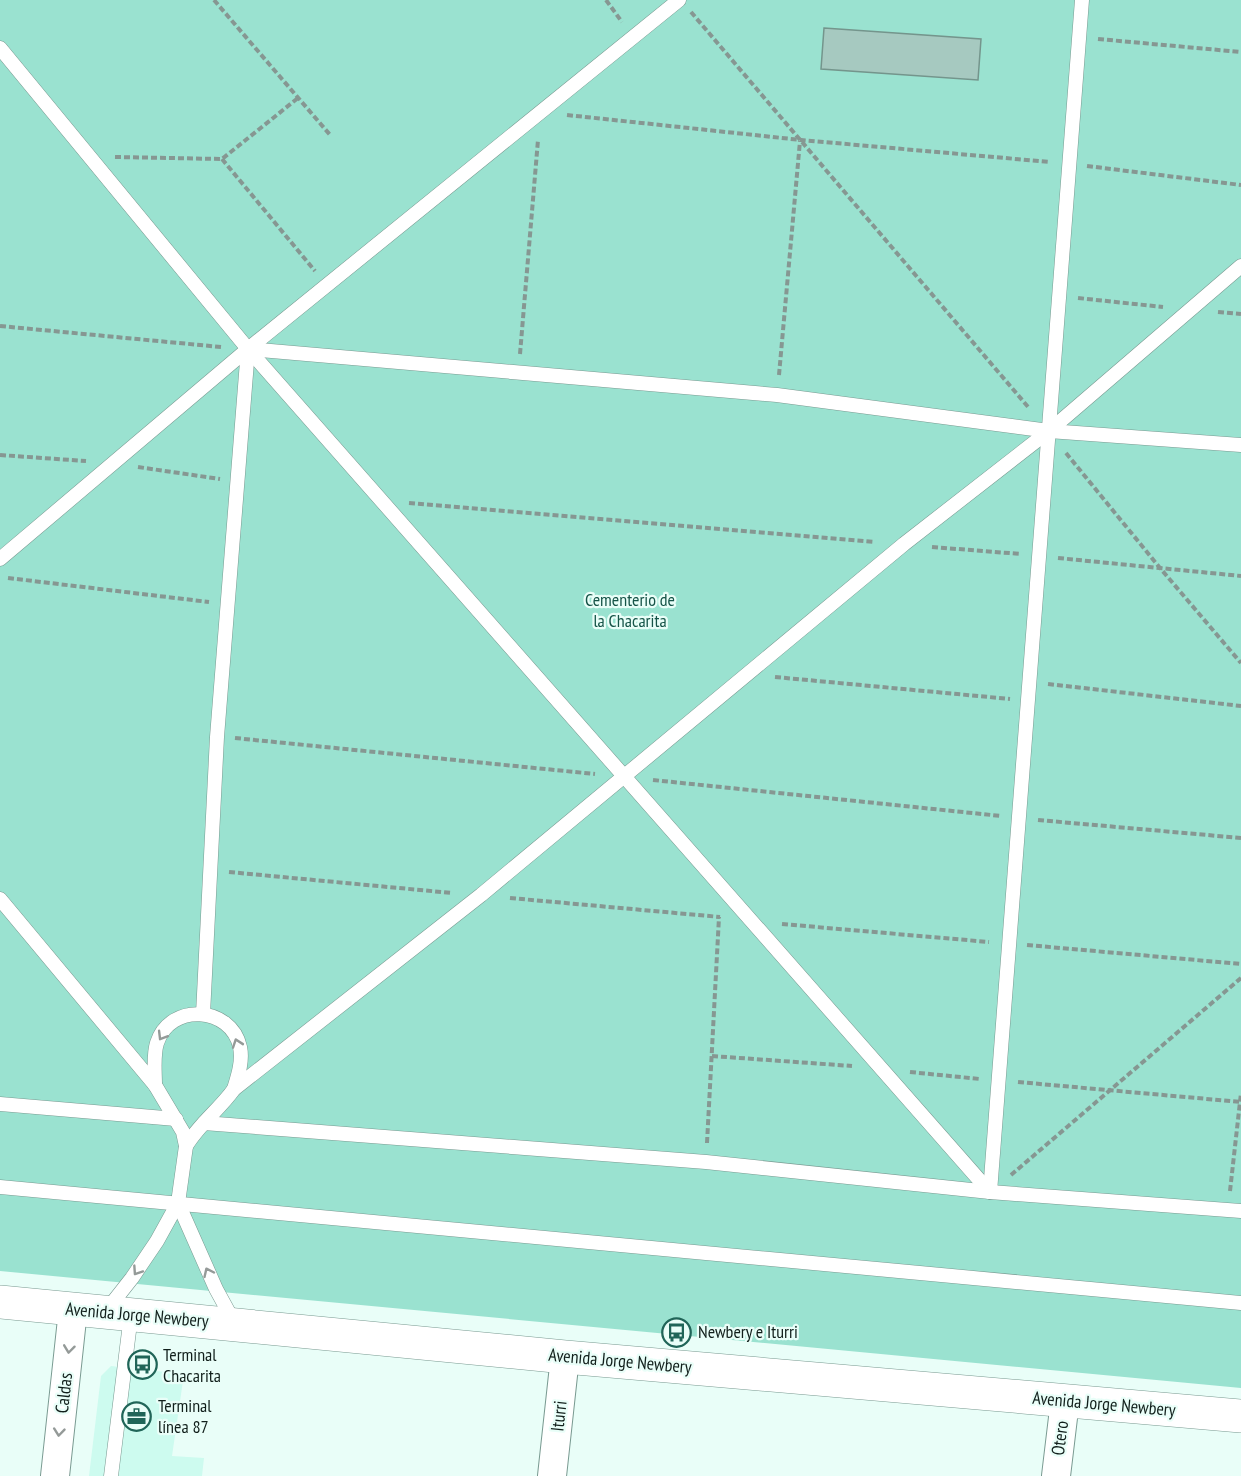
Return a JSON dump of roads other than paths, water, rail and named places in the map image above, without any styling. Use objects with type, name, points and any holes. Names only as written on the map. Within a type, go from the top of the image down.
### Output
[{"type":"main road","name":"Avenida Jorge Newbery","points":[[0,1302],[565,1357],[1241,1416]]},
{"type":"street","name":"Caldas","points":[[55,1476],[103,1312]]},
{"type":"street","name":"Iturri","points":[[552,1476],[565,1357]]},
{"type":"street","name":"Otero","points":[[1056,1476],[1065,1401]]},
{"type":"lane","points":[[990,1192],[1082,0]]},
{"type":"lane","points":[[0,559],[248,349],[633,37],[684,4]]},
{"type":"lane","points":[[0,48],[248,349],[990,1192]]},
{"type":"lane","points":[[186,1146],[193,1134],[225,1102],[234,1089],[481,895],[904,544],[1049,431],[1241,266]]},
{"type":"lane","points":[[248,349],[777,395],[1049,431],[1241,445]]},
{"type":"lane","points":[[203,1014],[209,870],[227,604],[248,349]]},
{"type":"lane","points":[[0,899],[155,1084],[183,1132],[186,1146],[178,1203],[151,1251],[103,1312],[111,1476]]},
{"type":"lane","points":[[155,1084],[157,1043],[164,1030],[175,1020],[189,1014],[203,1014],[219,1019],[232,1030],[240,1047],[240,1066],[234,1089]]},
{"type":"lane","points":[[0,1104],[176,1119]]},
{"type":"lane","points":[[204,1123],[706,1162],[990,1192],[1234,1210]]},
{"type":"lane","points":[[0,1187],[1241,1303]]},
{"type":"lane","points":[[178,1203],[235,1324]]},
{"type":"place","name":"Newbery e Iturri","points":[[677,1332]]},
{"type":"place","name":"Terminal Chacarita","points":[[142,1365]]},
{"type":"place","name":"Terminal línea 87","points":[[137,1416]]},
{"type":"park label","name":"Cementerio de la Chacarita","points":[[630,610]]}]
